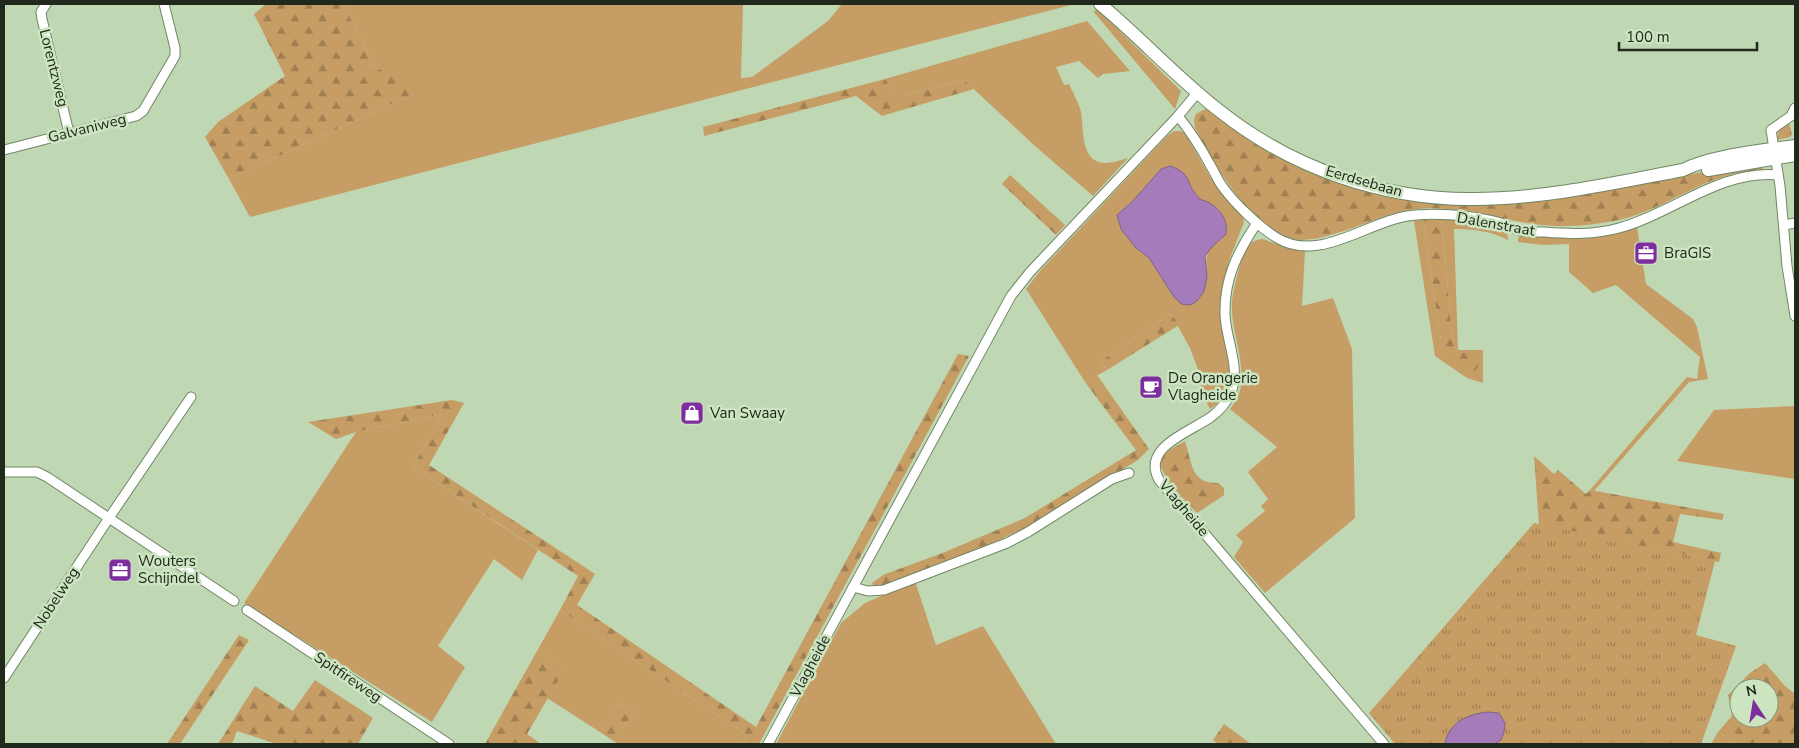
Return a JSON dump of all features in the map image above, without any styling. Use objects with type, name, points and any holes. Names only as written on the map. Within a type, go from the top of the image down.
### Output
[{"type":"main road","name":"Eerdsebaan","points":[[1100,4],[1220,112],[1256,137],[1293,158],[1336,176],[1370,186],[1408,194],[1473,200],[1516,197],[1569,191],[1683,170],[1727,158],[1775,154],[1795,156]]},
{"type":"main road","name":"Eerdsebaan","points":[[1775,154],[1795,146]]},
{"type":"street","name":"Lorentzweg","points":[[46,4],[42,12],[42,19],[69,133]]},
{"type":"street","name":"Galvaniweg","points":[[4,150],[136,116],[143,111],[175,56],[175,48],[164,4]]},
{"type":"street","name":"Vlagheide","points":[[768,744],[1011,296],[1030,272],[1178,116],[1198,92]]},
{"type":"street","points":[[1795,108],[1791,116],[1771,130],[1784,225],[1787,266],[1795,316]]},
{"type":"street","name":"Dalenstraat","points":[[1178,116],[1192,133],[1222,186],[1257,223],[1278,238],[1303,246],[1324,244],[1390,220],[1422,214],[1469,216],[1522,231],[1583,234],[1600,232],[1636,223],[1727,180],[1778,175]]},
{"type":"street","name":"Vlagheide","points":[[1257,223],[1237,255],[1231,272],[1226,298],[1226,326],[1235,373],[1233,388],[1225,404],[1218,412],[1168,444],[1159,452],[1155,462],[1156,473],[1159,480],[1384,744]]},
{"type":"street","points":[[1784,225],[1795,223]]},
{"type":"street","name":"Nobelweg","points":[[4,678],[191,397]]},
{"type":"street","points":[[4,472],[37,472],[47,476],[234,601]]},
{"type":"street","points":[[852,587],[868,592],[884,590],[986,552],[1028,532],[1112,479],[1129,473]]},
{"type":"street","name":"Spitfireweg","points":[[247,610],[449,744]]},
{"type":"green space","points":[[266,4],[343,4],[365,46],[375,72],[396,60],[413,94],[229,179],[205,137],[218,122],[285,76],[254,14]]},
{"type":"green space","points":[[343,4],[743,4],[741,78],[752,77],[828,21],[842,4],[1075,4],[250,217],[229,179],[413,94],[375,72],[365,46]]},
{"type":"green space","points":[[1098,10],[1181,91],[1175,109],[1093,11]]},
{"type":"green space","points":[[1087,21],[1130,71],[1103,74],[1098,78],[1079,61],[1056,67],[1064,85],[1069,84],[1079,105],[1083,136],[1087,151],[1091,157],[1105,163],[1128,158],[1093,196],[1035,146],[964,80],[898,97],[885,79]]},
{"type":"green space","points":[[885,79],[898,97],[964,80],[974,89],[882,116],[856,96],[704,136],[703,127]]},
{"type":"green space","points":[[1205,109],[1305,170],[1356,188],[1433,203],[1480,205],[1508,203],[1716,170],[1762,165],[1763,169],[1722,177],[1638,214],[1597,224],[1576,226],[1544,225],[1471,212],[1425,208],[1396,213],[1316,239],[1301,240],[1289,238],[1260,220],[1246,206],[1222,175],[1195,128],[1194,119],[1196,114]]},
{"type":"green space","points":[[1789,122],[1792,135],[1777,140],[1779,130]]},
{"type":"green space","points":[[1174,131],[1185,133],[1210,177],[1243,216],[1244,222],[1229,261],[1223,287],[1221,318],[1229,362],[1229,385],[1223,399],[1210,409],[1203,396],[1199,372],[1190,348],[1171,314],[1101,361],[1107,370],[1085,382],[1026,289],[1040,271],[1167,136]],"holes":[[[1170,166],[1193,190],[1198,198],[1218,209],[1226,234],[1211,248],[1207,255],[1207,277],[1174,297],[1149,258],[1135,247],[1121,229],[1117,215],[1132,202],[1161,169]]]},
{"type":"green space","points":[[1010,175],[1065,225],[1056,235],[1002,184]]},
{"type":"green space","points":[[1442,219],[1485,223],[1494,225],[1507,232],[1508,240],[1482,231],[1454,229],[1458,350],[1483,350],[1483,383],[1467,378],[1435,356],[1414,221],[1423,220],[1442,348],[1470,370],[1457,352],[1452,336]]},
{"type":"green space","points":[[1442,219],[1452,336],[1457,352],[1476,355],[1478,366],[1475,371],[1456,362],[1442,348],[1423,220]]},
{"type":"green space","points":[[1637,227],[1646,284],[1693,319],[1697,327],[1708,379],[1689,382],[1594,491],[1590,490],[1687,377],[1697,379],[1700,357],[1616,285],[1593,293],[1569,272],[1569,244],[1545,245],[1518,242],[1518,238],[1521,234],[1555,238],[1589,238]]},
{"type":"green space","points":[[1263,239],[1284,247],[1305,251],[1302,306],[1333,298],[1352,349],[1355,518],[1265,593],[1234,557],[1243,542],[1236,535],[1265,511],[1261,506],[1268,499],[1248,472],[1277,447],[1230,409],[1239,395],[1242,376],[1232,311],[1234,288],[1243,256],[1249,244]]},
{"type":"green space","points":[[1171,314],[1179,325],[1107,370],[1101,361]]},
{"type":"green space","points":[[958,354],[969,356],[759,744],[743,744],[747,735],[560,610],[578,576],[413,467],[442,414],[356,432],[336,439],[308,422],[452,400],[464,403],[429,465],[595,574],[577,605],[756,727]]},
{"type":"green space","points":[[1097,375],[1149,449],[1138,460],[1023,529],[986,546],[882,586],[871,584],[883,575],[945,552],[1025,518],[1136,450],[1085,382]]},
{"type":"green space","points":[[1795,406],[1795,479],[1677,461],[1714,410]]},
{"type":"green space","points":[[442,414],[413,467],[538,550],[522,580],[494,559],[438,646],[465,667],[432,722],[244,603],[356,432]]},
{"type":"green space","points":[[1185,441],[1191,464],[1198,476],[1202,480],[1218,483],[1224,488],[1224,495],[1197,513],[1172,486],[1160,462],[1164,454]]},
{"type":"green space","points":[[1534,456],[1554,474],[1558,470],[1586,494],[1590,490],[1724,514],[1722,520],[1680,514],[1673,542],[1721,553],[1719,562],[1539,525]]},
{"type":"green space","points":[[1534,523],[1715,561],[1696,635],[1736,646],[1701,744],[1395,744],[1369,713]]},
{"type":"green space","points":[[915,581],[936,645],[983,626],[1056,744],[776,744],[841,623],[865,603]]},
{"type":"green space","points":[[560,610],[747,735],[743,744],[618,744],[615,742],[634,712],[620,703],[600,732],[547,698],[565,667],[537,651]]},
{"type":"green space","points":[[239,635],[249,640],[180,744],[167,744]]},
{"type":"green space","points":[[537,651],[566,667],[527,734],[541,744],[485,744]]},
{"type":"green space","points":[[1765,663],[1778,678],[1745,678]]},
{"type":"green space","points":[[1779,679],[1795,694],[1795,744],[1737,744],[1718,732],[1729,719],[1729,728],[1779,728]]},
{"type":"green space","points":[[315,680],[373,718],[358,744],[277,744],[237,731],[232,744],[218,744],[255,686],[293,711]]},
{"type":"green space","points":[[620,703],[634,712],[615,742],[600,732]]},
{"type":"green space","points":[[1224,724],[1251,744],[1218,744],[1213,740]]},
{"type":"green space","points":[[1718,732],[1737,744],[1711,744]]},
{"type":"shaded area","points":[[1170,166],[1186,176],[1194,192],[1201,200],[1217,208],[1223,215],[1226,224],[1226,234],[1205,256],[1207,277],[1204,291],[1197,301],[1190,305],[1181,304],[1174,297],[1149,258],[1135,247],[1121,229],[1117,215],[1132,202],[1161,169]]},
{"type":"shaded area","points":[[1488,712],[1499,713],[1505,723],[1501,740],[1494,744],[1445,744],[1447,736],[1460,721],[1473,715]]},
{"type":"place","name":"BraGIS","points":[[1646,253]]},
{"type":"place","name":"De Orangerie Vlagheide","points":[[1151,387]]},
{"type":"place","name":"Van Swaay","points":[[692,413]]},
{"type":"place","name":"Wouters Schijndel","points":[[120,570]]}]
